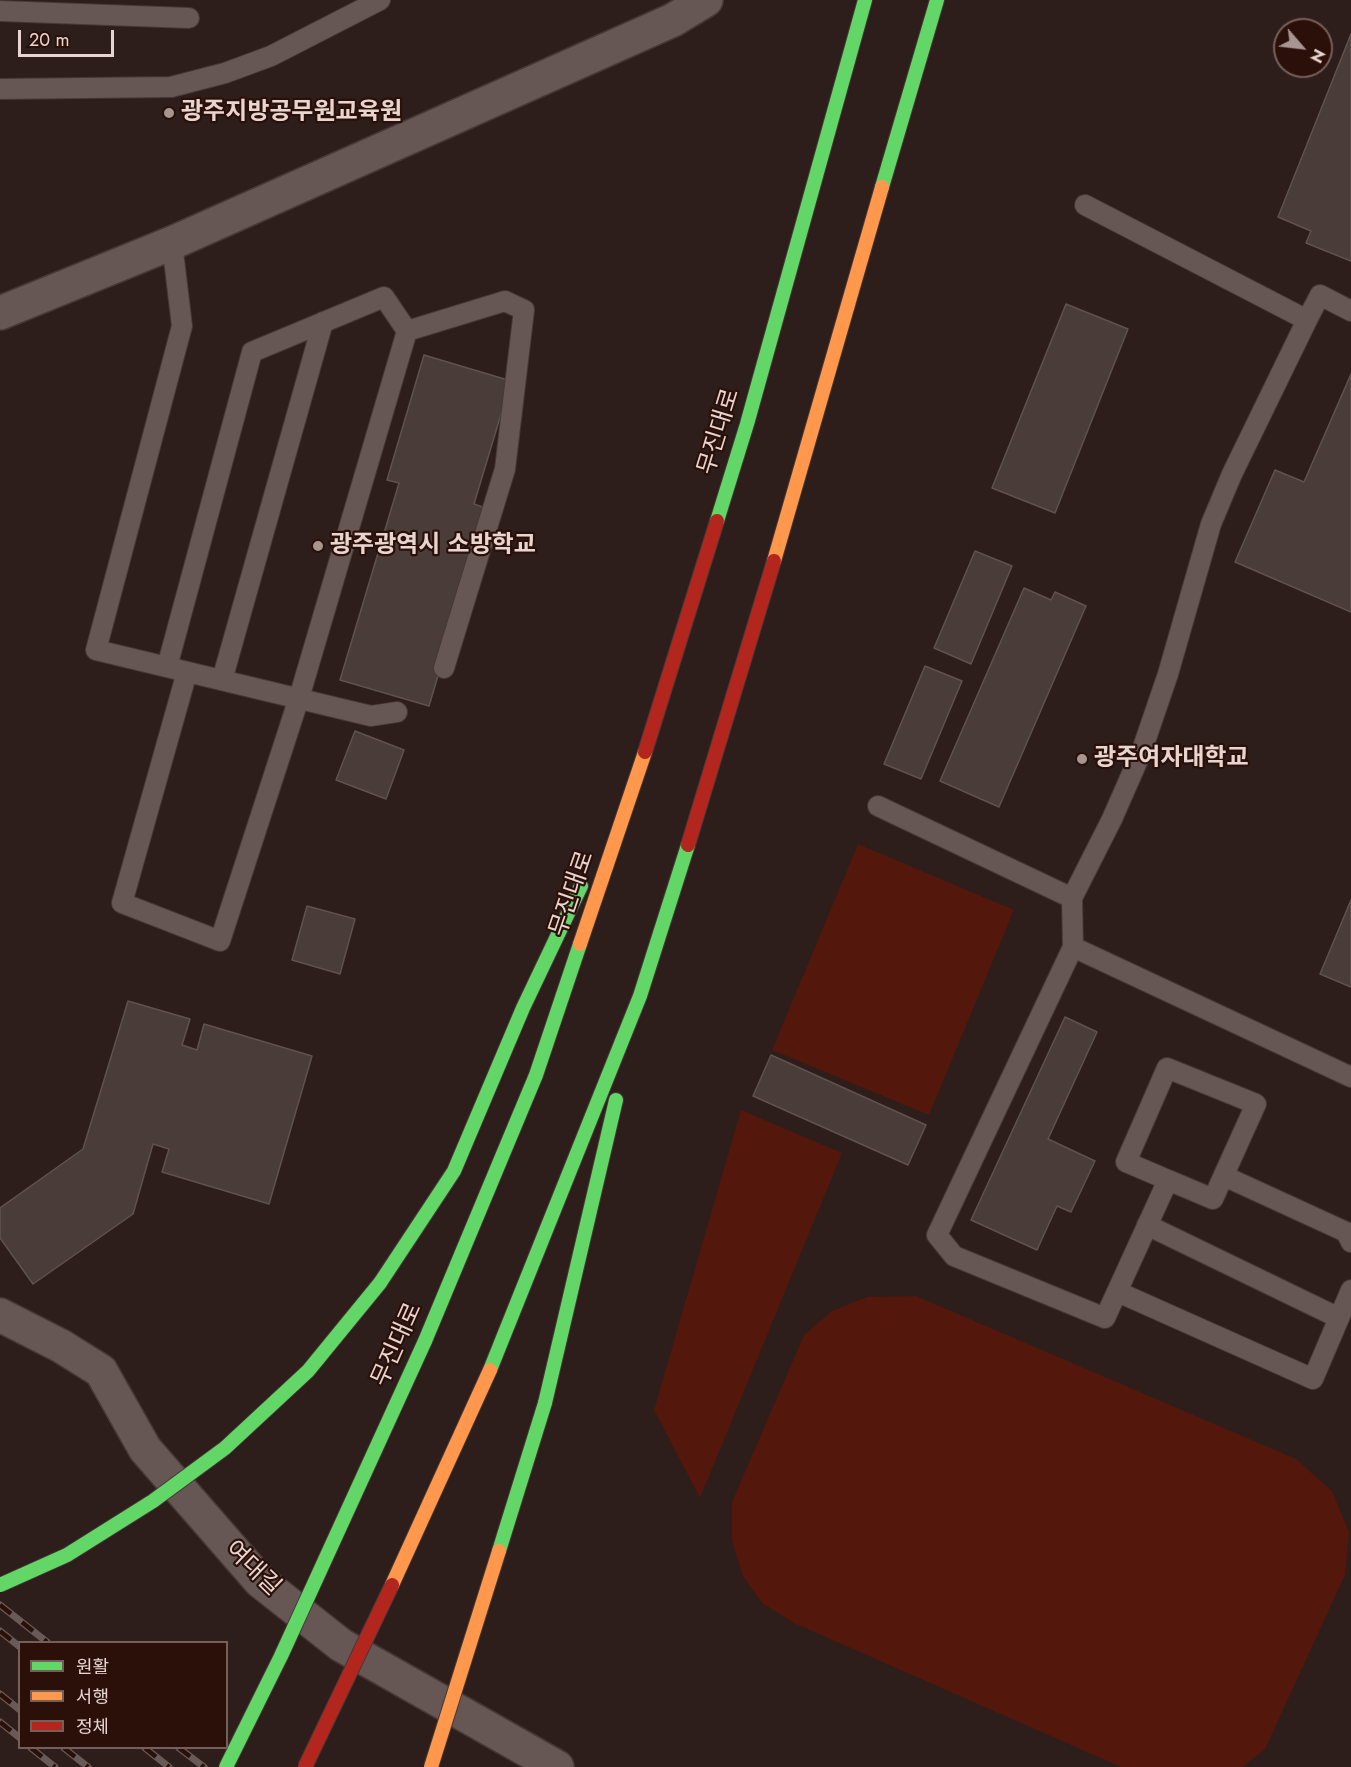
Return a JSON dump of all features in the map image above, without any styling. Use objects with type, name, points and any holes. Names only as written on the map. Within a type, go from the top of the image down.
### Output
[{"type":"highway","name":"무진대로","points":[[226,1767],[281,1656],[425,1341],[536,1075],[647,746],[747,424],[865,0]]},
{"type":"highway","points":[[431,1767],[545,1403],[640,996],[727,720],[938,0]]},
{"type":"highway","points":[[0,1585],[67,1555],[153,1501],[225,1448],[308,1371],[380,1283],[454,1171],[523,1008],[647,746]]},
{"type":"highway","points":[[305,1767],[348,1681],[490,1370],[640,996]]},
{"type":"street","points":[[0,313],[172,243],[672,20],[706,0]]},
{"type":"street","name":"여대길","points":[[0,1315],[61,1346],[101,1371],[145,1449],[260,1581],[340,1645],[557,1767]]},
{"type":"lane","points":[[0,89],[171,87],[225,74],[271,56],[380,0]]},
{"type":"lane","points":[[0,10],[189,18]]},
{"type":"lane","points":[[1085,205],[1307,320]]},
{"type":"lane","points":[[172,243],[182,326],[96,651],[371,716],[397,712]]},
{"type":"lane","points":[[1168,1180],[1106,1317],[954,1256],[937,1235],[1072,947],[1072,898],[1112,819],[1141,753],[1168,674],[1211,524],[1232,474],[1320,295],[1351,311]]},
{"type":"lane","points":[[167,667],[252,352],[384,297],[407,331]]},
{"type":"lane","points":[[407,331],[505,301],[524,310],[506,469],[444,668]]},
{"type":"lane","points":[[222,680],[323,322]]},
{"type":"lane","points":[[187,672],[123,903],[220,941],[299,698],[407,331]]},
{"type":"lane","points":[[878,806],[1072,898]]},
{"type":"lane","points":[[1072,947],[1351,1077]]},
{"type":"lane","points":[[1167,1068],[1256,1104],[1213,1199],[1168,1180],[1126,1162],[1167,1068]]},
{"type":"lane","points":[[1224,1176],[1346,1232],[1351,1242]]},
{"type":"lane","points":[[1147,1225],[1339,1318]]},
{"type":"lane","points":[[1118,1292],[1313,1378],[1351,1290]]},
{"type":"shaded area","points":[[858,844],[1014,910],[929,1115],[772,1050]]},
{"type":"shaded area","points":[[741,1110],[842,1153],[700,1498],[654,1410]]},
{"type":"shaded area","points":[[916,1296],[1296,1459],[1332,1491],[1349,1532],[1345,1575],[1265,1749],[1243,1767],[1121,1767],[794,1623],[762,1603],[743,1576],[732,1541],[732,1502],[804,1335],[832,1311],[867,1297]]},
{"type":"building","points":[[1351,34],[1351,261],[1306,243],[1311,231],[1278,217]]},
{"type":"building","points":[[1066,304],[1128,329],[1055,513],[992,488]]},
{"type":"building","points":[[424,355],[511,381],[474,504],[488,509],[429,706],[340,680],[399,483],[387,480]]},
{"type":"building","points":[[1351,374],[1351,612],[1235,562],[1275,470],[1304,482]]},
{"type":"building","points":[[975,551],[1012,566],[971,664],[934,648]]},
{"type":"building","points":[[1024,588],[1051,600],[1055,592],[1086,606],[999,807],[940,781]]},
{"type":"building","points":[[925,666],[962,681],[921,779],[884,764]]},
{"type":"building","points":[[355,731],[404,750],[386,799],[336,780]]},
{"type":"building","points":[[1351,900],[1351,987],[1320,974]]},
{"type":"building","points":[[307,906],[355,919],[340,974],[292,960]]},
{"type":"building","points":[[128,1001],[190,1019],[182,1045],[197,1050],[204,1024],[312,1056],[269,1204],[162,1172],[169,1149],[153,1144],[133,1214],[33,1284],[0,1238],[0,1208],[83,1149]]},
{"type":"building","points":[[1065,1017],[1097,1032],[1048,1139],[1095,1161],[1071,1212],[1057,1206],[1037,1250],[971,1220]]},
{"type":"building","points":[[771,1055],[926,1125],[908,1165],[753,1096]]},
{"type":"railway","points":[[0,1605],[46,1641]]},
{"type":"railway","points":[[0,1631],[18,1645]]},
{"type":"railway","points":[[0,1694],[18,1708]]},
{"type":"railway","points":[[0,1722],[18,1736]]},
{"type":"railway","points":[[32,1749],[55,1767]]},
{"type":"railway","points":[[65,1749],[88,1767]]},
{"type":"railway","points":[[146,1749],[169,1767]]},
{"type":"railway","points":[[180,1749],[204,1767]]},
{"type":"traffic: fast","points":[[717,521],[747,424],[865,0]]},
{"type":"traffic: fast","points":[[882,187],[937,0]]},
{"type":"traffic: fast","points":[[490,1370],[640,996],[688,845]]},
{"type":"traffic: fast","points":[[380,1283],[454,1171],[523,1008],[581,886]]},
{"type":"traffic: fast","points":[[425,1341],[536,1075],[580,944]]},
{"type":"traffic: fast","points":[[545,1403],[616,1100]]},
{"type":"traffic: fast","points":[[0,1585],[67,1555],[153,1501],[225,1448],[308,1371],[380,1283]]},
{"type":"traffic: fast","points":[[226,1767],[281,1656],[425,1341]]},
{"type":"traffic: fast","points":[[499,1551],[545,1403]]},
{"type":"traffic: slow","points":[[774,561],[882,187]]},
{"type":"traffic: slow","points":[[580,944],[645,752]]},
{"type":"traffic: slow","points":[[392,1585],[490,1370]]},
{"type":"traffic: slow","points":[[431,1767],[499,1551]]},
{"type":"traffic: jam","points":[[645,752],[717,521]]},
{"type":"traffic: jam","points":[[688,845],[774,561]]},
{"type":"traffic: jam","points":[[305,1767],[392,1585]]},
{"type":"place","name":"광주지방공무원교육원","points":[[169,113]]},
{"type":"place","name":"광주광역시 소방학교","points":[[318,546]]},
{"type":"place","name":"광주여자대학교","points":[[1082,759]]}]
